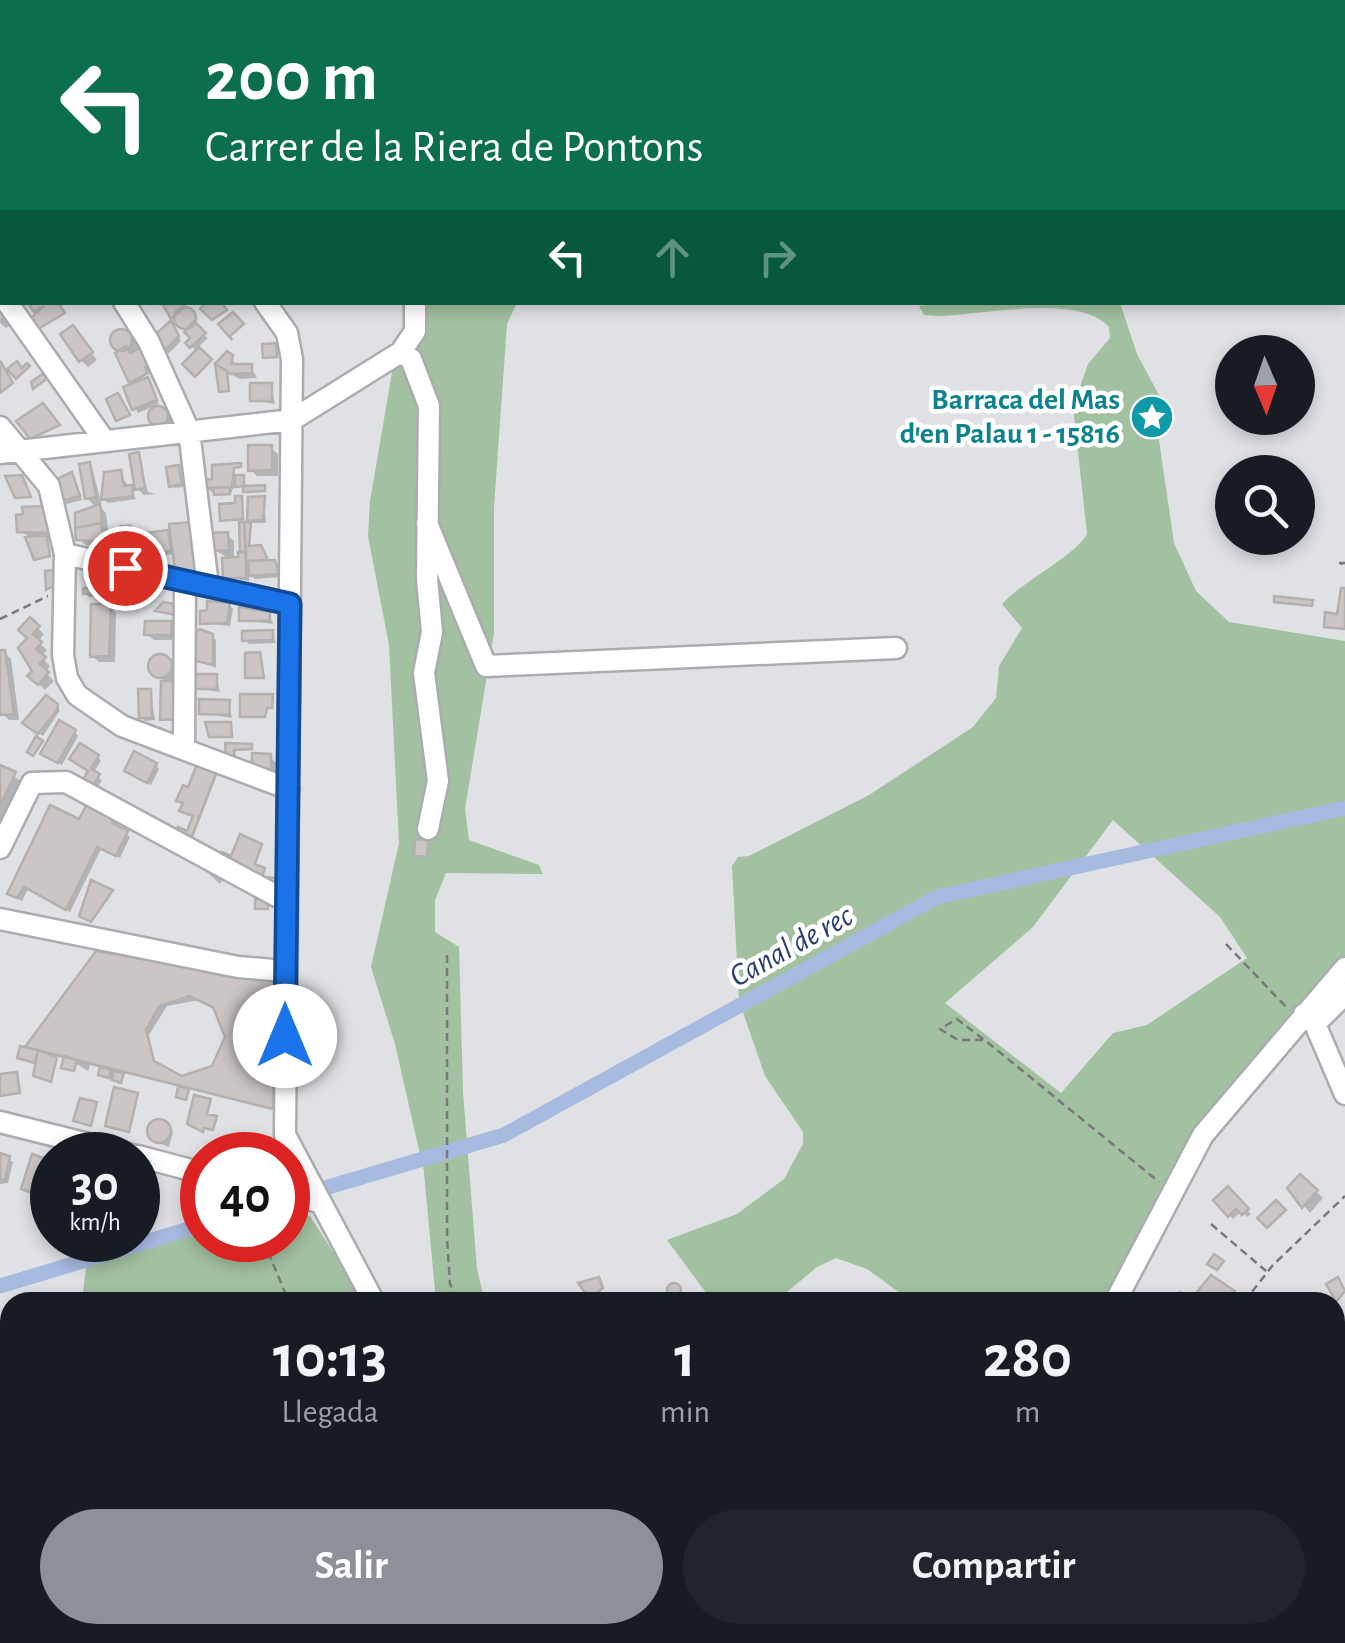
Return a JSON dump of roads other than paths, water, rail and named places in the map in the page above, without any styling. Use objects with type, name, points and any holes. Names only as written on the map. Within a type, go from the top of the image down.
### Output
[{"type":"street","points":[[8,305],[104,440]]},
{"type":"street","points":[[126,305],[148,342],[189,431],[208,586]]},
{"type":"street","points":[[268,305],[287,333],[292,359],[285,1135],[368,1292]]},
{"type":"street","points":[[10,452],[292,420],[401,352],[415,331],[415,305]]},
{"type":"street","points":[[401,352],[411,359],[428,406],[427,523],[432,632],[424,673],[438,782],[428,829]]},
{"type":"street","points":[[0,427],[10,452],[50,486],[64,554],[63,655],[67,678],[77,695],[122,726],[289,788]]},
{"type":"street","points":[[427,523],[486,666],[896,648]]},
{"type":"street","points":[[64,554],[290,604]]},
{"type":"street","points":[[184,747],[186,581]]},
{"type":"street","points":[[0,848],[32,783],[66,782],[286,901]]},
{"type":"street","points":[[0,919],[238,967],[285,971]]},
{"type":"street","points":[[1120,1292],[1203,1135],[1306,1019],[1345,968]]},
{"type":"street","points":[[1306,1019],[1345,994]]},
{"type":"street","points":[[1306,1019],[1345,1094]]},
{"type":"street","points":[[0,1122],[40,1132]]},
{"type":"street","points":[[310,1200],[318,1202]]},
{"type":"waterway","name":"Canal de rec","points":[[310,1192],[504,1135],[937,897],[1345,808]]},
{"type":"waterway","name":"Canal de rec","points":[[0,1286],[180,1232]]},
{"type":"place","name":"Barraca del Mas d'en Palau 1 - 15816","points":[[1152,417]]}]
